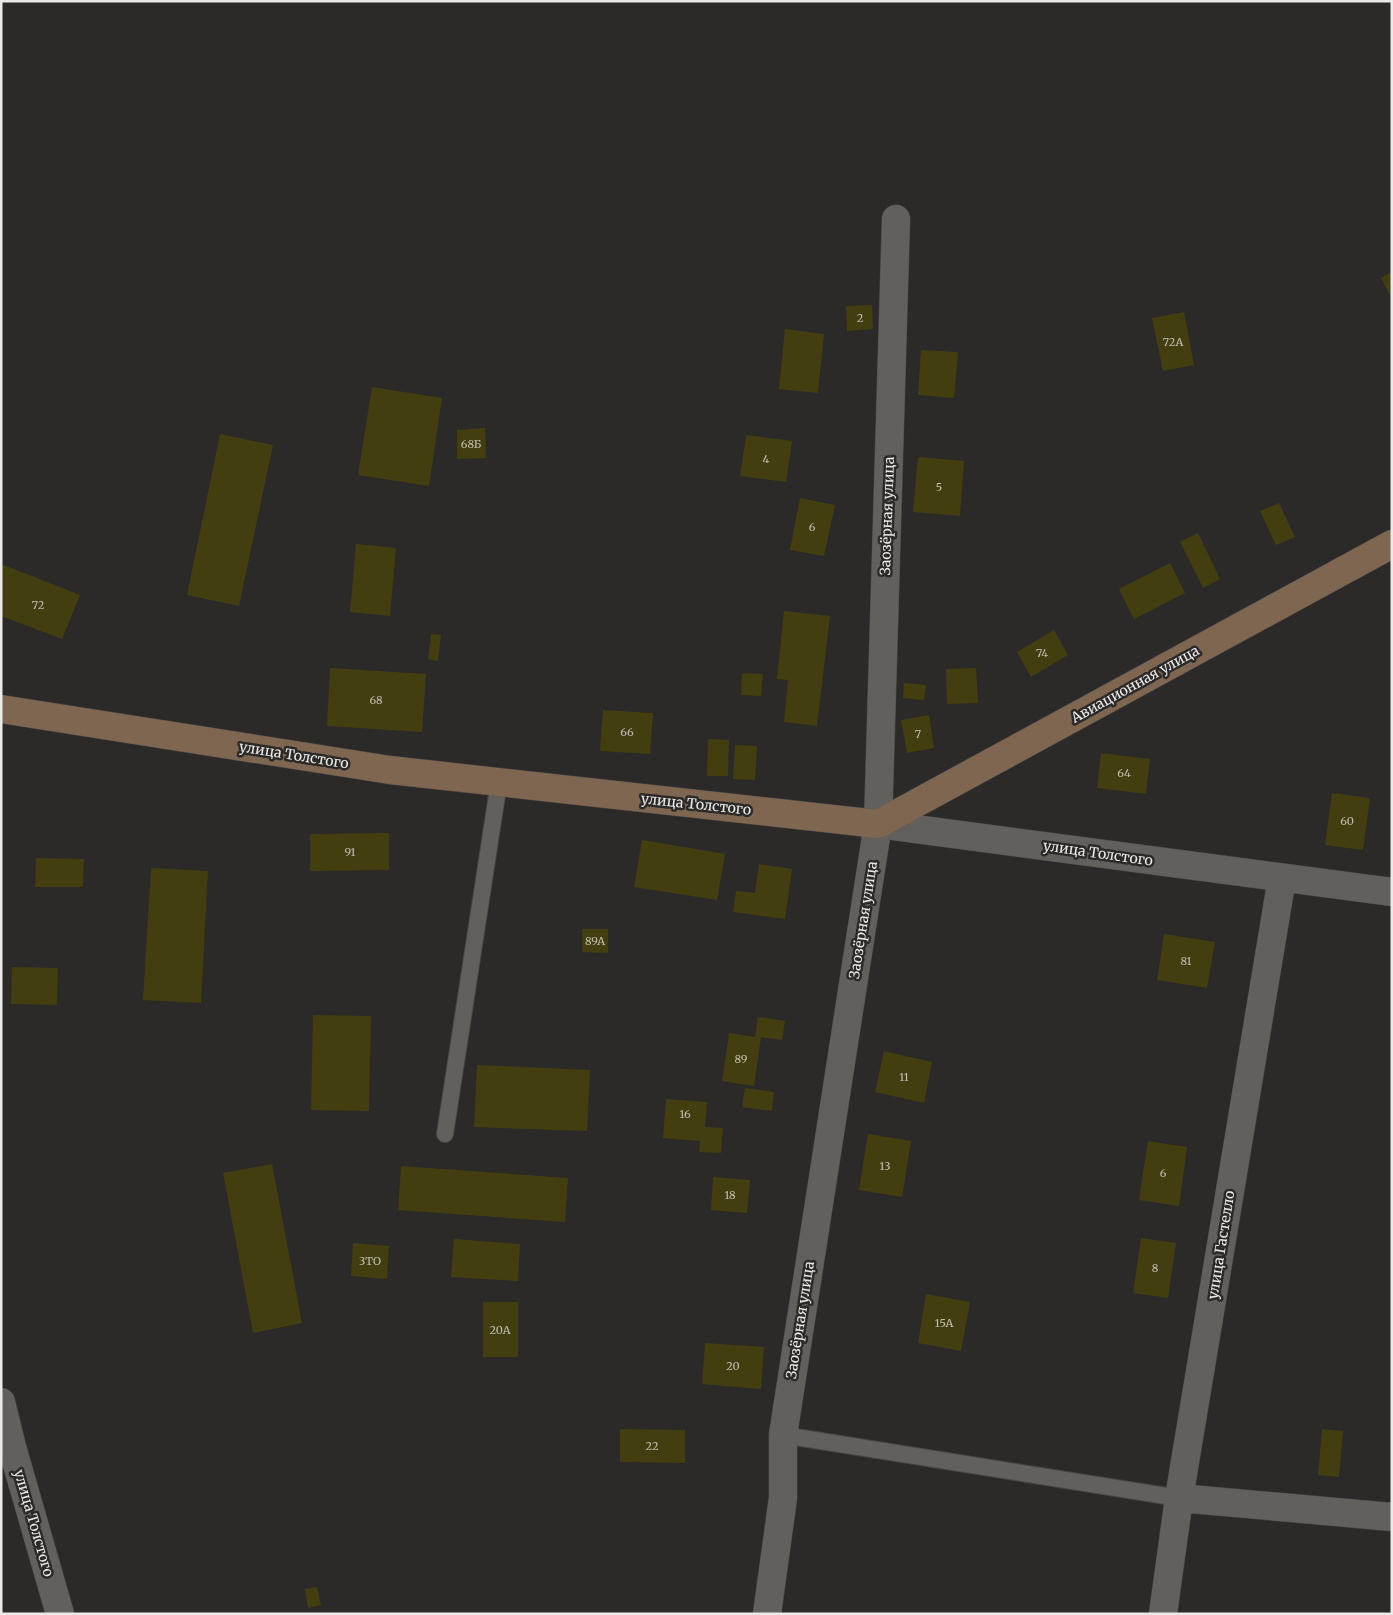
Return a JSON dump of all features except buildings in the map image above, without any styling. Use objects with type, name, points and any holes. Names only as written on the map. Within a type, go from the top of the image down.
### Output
[{"type":"street","name":"Заозёрная улица","points":[[767,1614],[783,1498],[782,1435],[878,824],[896,220]]},
{"type":"street","name":"Авиационная улица","points":[[878,824],[1392,544]]},
{"type":"street","name":"улица Толстого","points":[[1,709],[390,770],[878,824],[1392,892]]},
{"type":"street","name":"улица Гастелло","points":[[1163,1614],[1179,1498],[1282,878]]},
{"type":"street","name":"улица Толстого","points":[[1,1402],[60,1614]]},
{"type":"street","points":[[1179,1498],[1392,1517]]},
{"type":"lane","points":[[445,1134],[499,782]]},
{"type":"lane","points":[[782,1435],[1179,1498]]}]
